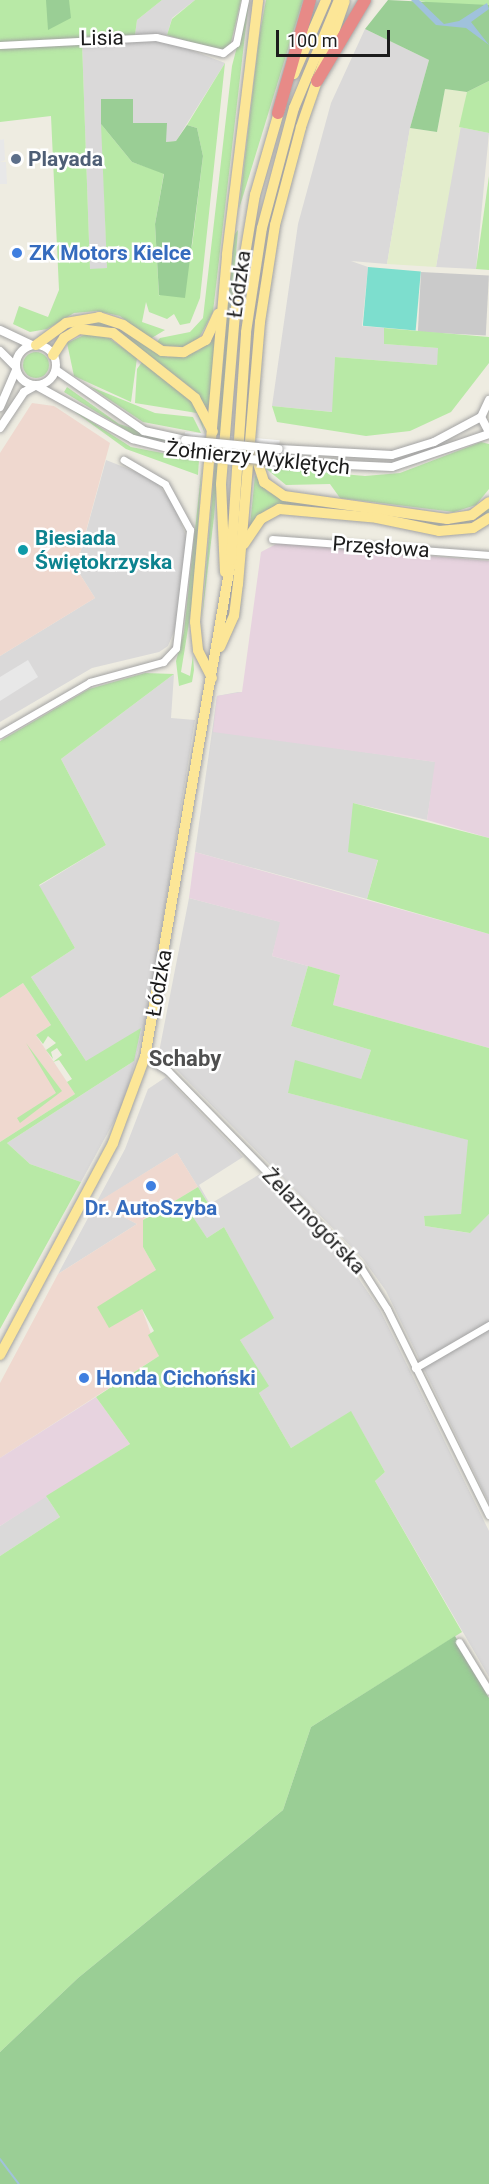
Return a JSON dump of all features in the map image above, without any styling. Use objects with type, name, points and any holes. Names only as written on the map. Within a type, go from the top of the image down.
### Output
[{"type":"highway","points":[[278,113],[310,0]]},
{"type":"highway","points":[[317,81],[364,0]]},
{"type":"main road","points":[[212,678],[201,662],[195,622],[214,433],[224,293],[258,0]]},
{"type":"main road","name":"Łódzka","points":[[226,581],[220,513],[226,384],[246,238],[278,113],[326,0]]},
{"type":"main road","name":"Łódzka","points":[[0,1355],[110,1151],[145,1057],[212,678],[226,581],[246,333],[262,228],[294,108],[339,0]]},
{"type":"main road","points":[[214,661],[234,616],[275,225],[317,81],[346,0]]},
{"type":"main road","points":[[53,355],[64,338],[80,329],[107,330],[128,336],[162,351],[184,352],[206,340],[224,293]]},
{"type":"main road","points":[[35,345],[66,323],[85,317],[112,320],[153,364],[195,398],[214,433]]},
{"type":"main road","points":[[251,438],[258,471],[271,490],[326,507]]},
{"type":"main road","points":[[242,547],[271,512],[326,507],[447,519],[472,514],[489,502]]},
{"type":"main road","points":[[351,509],[447,531],[473,528],[489,518]]},
{"type":"street","name":"Lisia","points":[[0,45],[156,37],[221,53],[233,48],[244,0]]},
{"type":"street","points":[[0,330],[53,355],[56,370],[36,386],[24,392],[0,428]]},
{"type":"street","points":[[0,407],[21,351],[35,345]]},
{"type":"street","points":[[0,351],[16,368],[23,381],[36,386]]},
{"type":"street","name":"Żołnierzy Wyklętych","points":[[56,370],[144,431],[185,441],[392,455],[434,442],[481,417]]},
{"type":"street","name":"Żołnierzy Wyklętych","points":[[36,386],[133,439],[184,452],[278,462],[392,467],[489,433]]},
{"type":"street","points":[[489,400],[481,417],[489,433]]},
{"type":"street","points":[[0,734],[90,682],[155,664],[172,655],[181,634],[191,532],[165,484],[124,460]]},
{"type":"street","name":"Przęsłowa","points":[[272,539],[489,555]]},
{"type":"street","name":"Żelaznogórska","points":[[145,1057],[162,1065],[354,1258],[381,1297],[489,1515]]},
{"type":"street","points":[[415,1368],[489,1325]]},
{"type":"street","points":[[459,1642],[489,1691]]},
{"type":"shaded area","points":[[162,0],[195,0],[172,18],[167,35],[135,35],[137,20]]},
{"type":"shaded area","points":[[411,0],[419,0],[444,24],[459,21],[487,3],[489,9],[471,22],[489,45],[466,28],[436,25]]},
{"type":"shaded area","points":[[365,29],[429,60],[410,128],[387,264],[351,261],[368,267],[362,326],[384,328],[384,344],[439,348],[437,365],[335,357],[333,412],[272,406],[298,224],[331,103]]},
{"type":"shaded area","points":[[164,40],[225,63],[176,141],[166,142],[166,123],[133,123],[101,99],[107,268],[90,270],[82,42]]},
{"type":"shaded area","points":[[459,127],[489,133],[476,269],[436,267]]},
{"type":"shaded area","points":[[4,139],[5,160],[0,162],[0,140]]},
{"type":"shaded area","points":[[0,162],[6,162],[7,184],[0,184]]},
{"type":"shaded area","points":[[368,267],[421,272],[416,330],[363,326]]},
{"type":"shaded area","points":[[421,272],[489,276],[486,335],[418,332]]},
{"type":"shaded area","points":[[32,403],[54,406],[110,443],[76,568],[95,598],[0,656],[0,453]]},
{"type":"shaded area","points":[[106,460],[154,479],[174,505],[187,539],[181,614],[168,646],[159,652],[92,668],[0,722],[0,656],[95,598],[76,568]]},
{"type":"shaded area","points":[[278,543],[489,561],[489,838],[427,820],[435,762],[213,732],[217,696],[242,692],[261,552]]},
{"type":"shaded area","points":[[28,660],[38,677],[0,701],[0,677]]},
{"type":"shaded area","points":[[174,674],[171,718],[195,720],[148,1012],[124,1103],[81,1182],[30,1164],[7,1143],[134,1061],[86,1061],[31,977],[75,948],[39,886],[106,845],[61,759]]},
{"type":"shaded area","points":[[238,692],[343,701],[336,748],[436,762],[427,820],[353,803],[378,859],[367,899],[195,852],[217,696]]},
{"type":"shaded area","points":[[195,852],[489,934],[489,1048],[333,1005],[340,975],[272,956],[280,922],[189,898]]},
{"type":"shaded area","points":[[189,898],[281,922],[272,956],[308,966],[291,1026],[371,1050],[361,1079],[288,1093],[469,1140],[461,1215],[424,1216],[425,1226],[469,1233],[489,1214],[489,1503],[386,1291],[363,1259],[159,1052]]},
{"type":"shaded area","points":[[23,983],[51,1025],[36,1035],[75,1094],[0,1142],[0,998]]},
{"type":"shaded area","points":[[166,1077],[243,1157],[199,1185],[210,1204],[260,1174],[348,1263],[380,1310],[489,1531],[489,1677],[375,1481],[385,1472],[351,1412],[291,1448],[259,1393],[268,1386],[240,1340],[273,1318],[224,1227],[207,1238],[192,1216],[209,1205],[177,1153],[97,1203],[137,1224],[58,1274],[125,1149],[148,1089]]},
{"type":"shaded area","points":[[177,1153],[198,1187],[143,1220],[143,1247],[156,1270],[142,1309],[159,1356],[0,1458],[0,1383],[58,1274],[137,1224],[96,1203]]},
{"type":"shaded area","points":[[96,1397],[130,1444],[0,1526],[0,1458]]},
{"type":"shaded area","points":[[46,1496],[60,1517],[0,1556],[0,1526]]},
{"type":"green space","points":[[0,0],[162,0],[137,20],[135,35],[83,37],[82,42],[90,269],[107,268],[101,124],[132,162],[164,173],[155,224],[159,296],[192,246],[203,156],[197,128],[187,125],[225,63],[200,298],[190,323],[180,325],[174,314],[167,319],[149,312],[146,302],[142,322],[165,330],[150,339],[120,316],[97,311],[74,313],[47,329],[30,332],[13,324],[19,306],[48,317],[59,290],[51,116],[0,122]]},
{"type":"green space","points":[[46,0],[69,0],[71,18],[48,30]]},
{"type":"green space","points":[[195,0],[241,0],[230,47],[218,51],[167,35],[172,19]]},
{"type":"green space","points":[[249,0],[213,312],[198,340],[183,347],[164,346],[157,342],[160,338],[190,332],[203,318],[232,66]]},
{"type":"green space","points":[[266,0],[303,0],[239,209],[259,38]]},
{"type":"green space","points":[[388,0],[489,5],[489,81],[467,92],[445,89],[437,132],[410,128],[429,60],[365,29]]},
{"type":"green space","points":[[417,0],[489,0],[489,5],[439,5]]},
{"type":"green space","points":[[489,81],[489,133],[459,127],[467,92]]},
{"type":"green space","points":[[445,89],[467,92],[436,267],[387,264],[410,128],[437,132]]},
{"type":"green space","points":[[101,99],[133,99],[133,123],[167,123],[166,142],[176,141],[187,125],[197,128],[203,156],[185,298],[159,295],[155,224],[164,174],[132,162],[101,124]]},
{"type":"green space","points":[[489,176],[489,270],[476,269]]},
{"type":"green space","points":[[238,230],[214,517],[202,618],[234,235]]},
{"type":"green space","points":[[84,321],[108,323],[168,357],[198,351],[216,334],[210,414],[191,388],[113,328],[87,324],[55,336]]},
{"type":"green space","points":[[384,328],[489,337],[489,363],[451,412],[410,431],[366,436],[277,422],[272,406],[332,412],[335,357],[437,365],[438,348],[384,344]]},
{"type":"green space","points":[[86,334],[106,336],[137,358],[131,402],[74,376],[67,343]]},
{"type":"green space","points":[[36,352],[45,356],[49,365],[45,374],[36,378],[27,374],[23,365],[27,356]]},
{"type":"green space","points":[[142,362],[193,402],[205,434],[197,413],[135,403],[137,369]]},
{"type":"green space","points":[[89,386],[155,413],[193,417],[201,433],[143,422]]},
{"type":"green space","points":[[67,387],[119,424],[196,448],[134,435],[64,392]]},
{"type":"green space","points":[[64,404],[131,447],[199,460],[198,475],[126,449]]},
{"type":"green space","points":[[481,442],[489,444],[489,489],[476,505],[454,512],[340,498],[330,484],[286,485],[264,467],[365,476],[400,473]]},
{"type":"green space","points":[[202,465],[193,598],[181,672],[190,676],[193,655],[194,670],[192,682],[179,686],[176,661],[184,632]]},
{"type":"green space","points":[[255,475],[267,491],[287,501],[444,524],[466,521],[489,508],[489,512],[464,525],[447,527],[285,504],[266,510],[250,526]]},
{"type":"green space","points":[[145,673],[174,674],[61,759],[106,845],[39,885],[75,948],[31,977],[86,1061],[141,1028],[134,1061],[7,1143],[30,1164],[81,1182],[0,1329],[0,1142],[75,1094],[67,1082],[72,1079],[59,1060],[53,1062],[62,1055],[57,1048],[51,1052],[53,1059],[46,1050],[56,1043],[48,1036],[43,1044],[36,1035],[51,1025],[23,983],[0,998],[0,741],[89,689]]},
{"type":"green space","points":[[353,803],[489,838],[489,934],[367,899],[378,860],[348,852]]},
{"type":"green space","points":[[308,966],[340,975],[333,1005],[489,1048],[489,1214],[470,1233],[425,1226],[424,1216],[461,1214],[468,1140],[288,1093],[295,1060],[361,1079],[371,1050],[291,1026]]},
{"type":"green space","points":[[26,1043],[62,1091],[20,1123],[17,1118],[56,1093]]},
{"type":"green space","points":[[198,1187],[209,1205],[193,1217],[207,1238],[224,1227],[274,1318],[240,1340],[269,1386],[259,1393],[291,1448],[351,1411],[385,1472],[375,1481],[462,1632],[311,1727],[283,1810],[78,1978],[0,2052],[0,1556],[60,1517],[46,1496],[130,1444],[96,1397],[159,1356],[148,1335],[154,1331],[142,1309],[109,1328],[97,1307],[156,1270],[143,1247],[143,1220]]},
{"type":"green space","points":[[455,1636],[489,1698],[489,2184],[0,2184],[0,2052],[78,1978],[283,1810],[311,1727]]},
{"type":"pier","points":[[185,432],[280,440],[277,467],[183,459]]},
{"type":"waterway","points":[[0,2159],[19,2184]]},
{"type":"place","name":"Playada","points":[[16,159]]},
{"type":"place","name":"ZK Motors Kielce","points":[[17,253]]},
{"type":"place","name":"Biesiada Świętokrzyska","points":[[23,550]]},
{"type":"place","name":"Dr. AutoSzyba","points":[[151,1186]]},
{"type":"place","name":"Honda Cichoński","points":[[84,1378]]},
{"type":"district","name":"Schaby","points":[[185,1059]]}]
